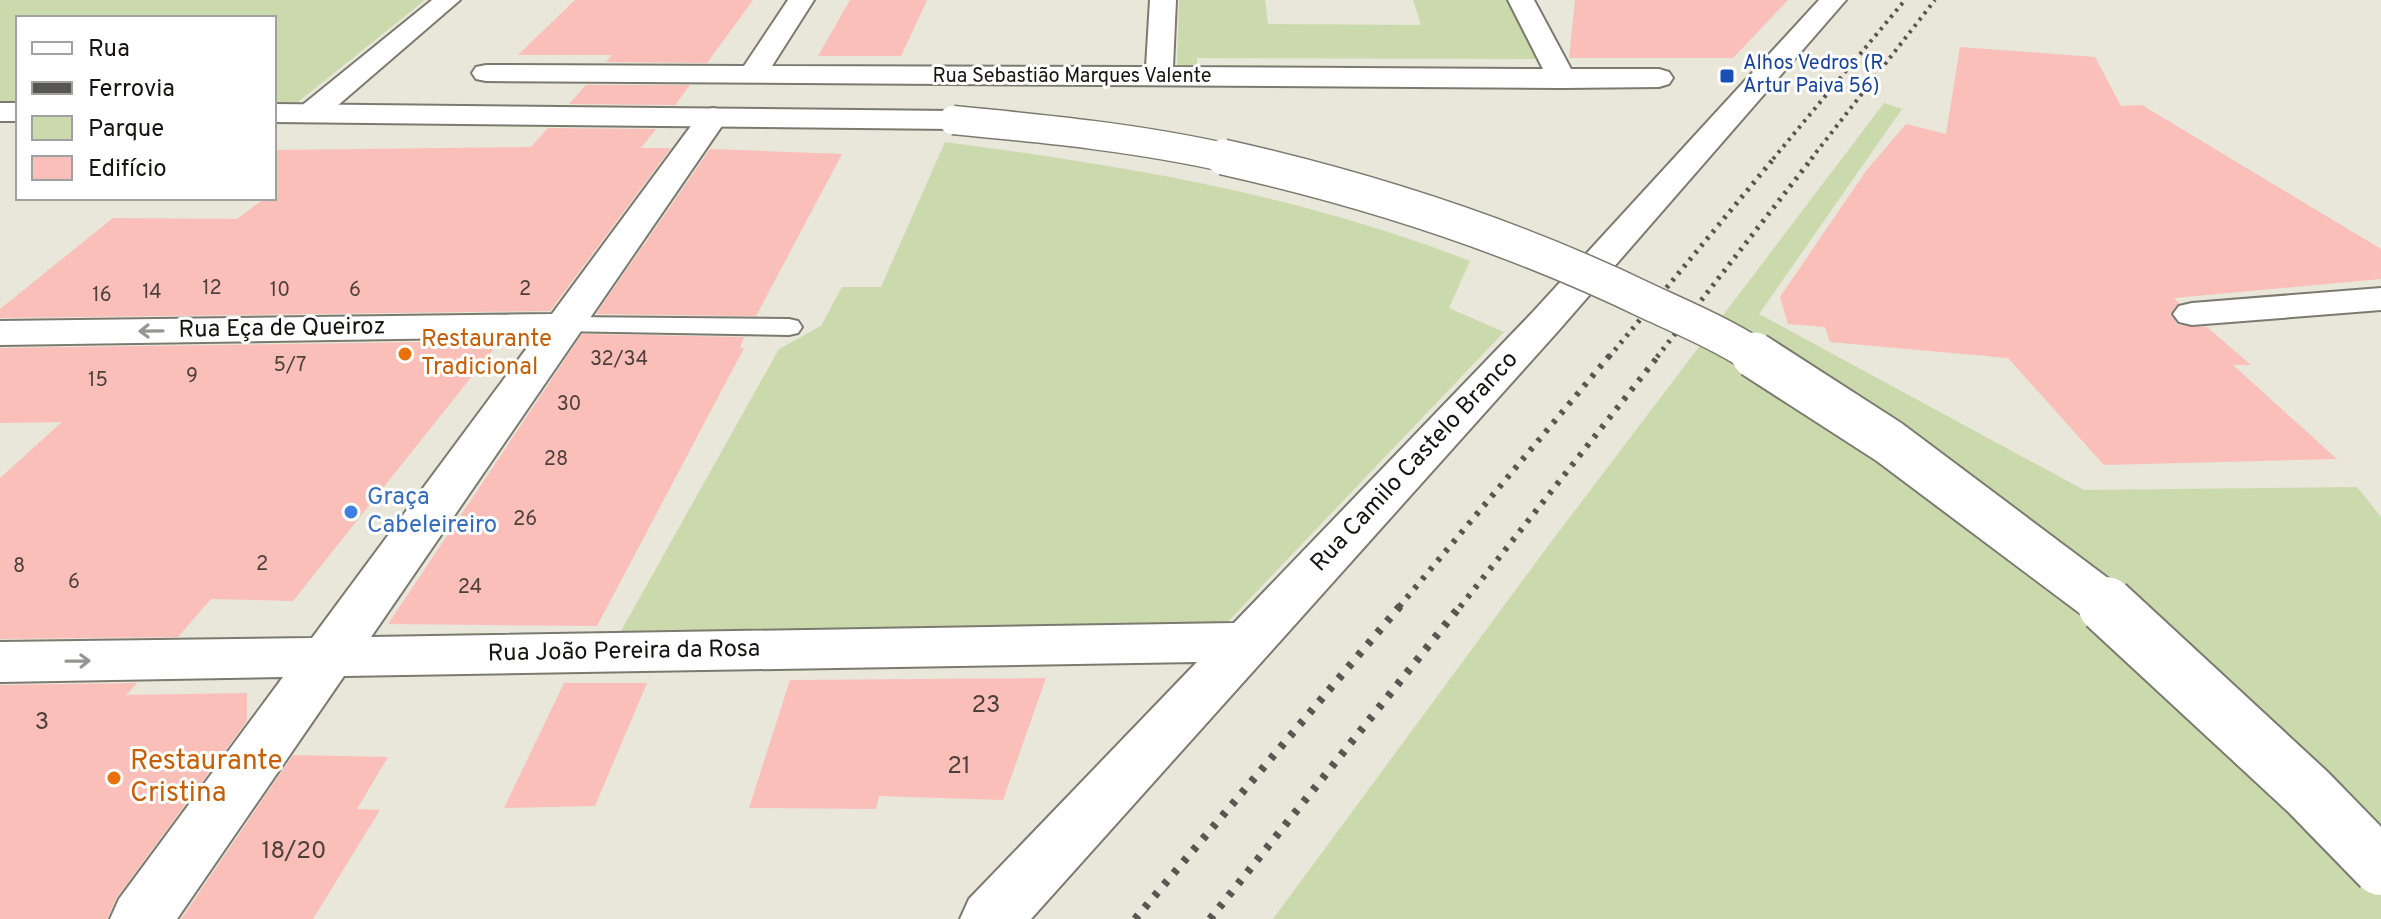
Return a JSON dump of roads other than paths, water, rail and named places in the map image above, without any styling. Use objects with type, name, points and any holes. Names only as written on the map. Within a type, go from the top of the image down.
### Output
[{"type":"street","points":[[311,113],[447,0]]},
{"type":"street","points":[[751,76],[801,0]]},
{"type":"street","points":[[1159,77],[1163,0]]},
{"type":"street","points":[[1521,0],[1562,79]]},
{"type":"street","name":"Rua Camilo Castelo Branco","points":[[991,919],[1545,322],[1833,0]]},
{"type":"street","name":"Rua Sebastião Marques Valente","points":[[486,73],[1659,78]]},
{"type":"street","points":[[276,113],[953,120],[1059,130],[1188,149],[1317,178],[1442,216],[1606,281],[1735,343],[1889,442],[2095,594],[2308,792],[2381,867]]},
{"type":"street","points":[[141,919],[713,117]]},
{"type":"street","points":[[2192,314],[2381,299]]},
{"type":"street","name":"Rua Eça de Queiroz","points":[[0,333],[565,325]]},
{"type":"street","name":"Rua João Pereira da Rosa","points":[[0,662],[1249,642]]},
{"type":"lane","points":[[565,325],[789,327]]},
{"type":"railway","points":[[1773,159],[1905,0]]},
{"type":"railway","points":[[1811,159],[1935,0]]},
{"type":"railway","points":[[1609,357],[1775,157]]},
{"type":"railway","points":[[1657,357],[1813,157]]},
{"type":"railway","points":[[1399,607],[1610,355]]},
{"type":"railway","points":[[1460,607],[1659,355]]},
{"type":"railway","points":[[1135,919],[1401,605]]},
{"type":"railway","points":[[1210,919],[1461,605]]},
{"type":"place","name":"Alhos Vedros (R Artur Paiva 56)","points":[[1727,76]]},
{"type":"place","name":"Restaurante Tradicional","points":[[405,354]]},
{"type":"place","name":"Graça Cabeleireiro","points":[[351,512]]},
{"type":"place","name":"Restaurante Cristina","points":[[114,778]]}]
